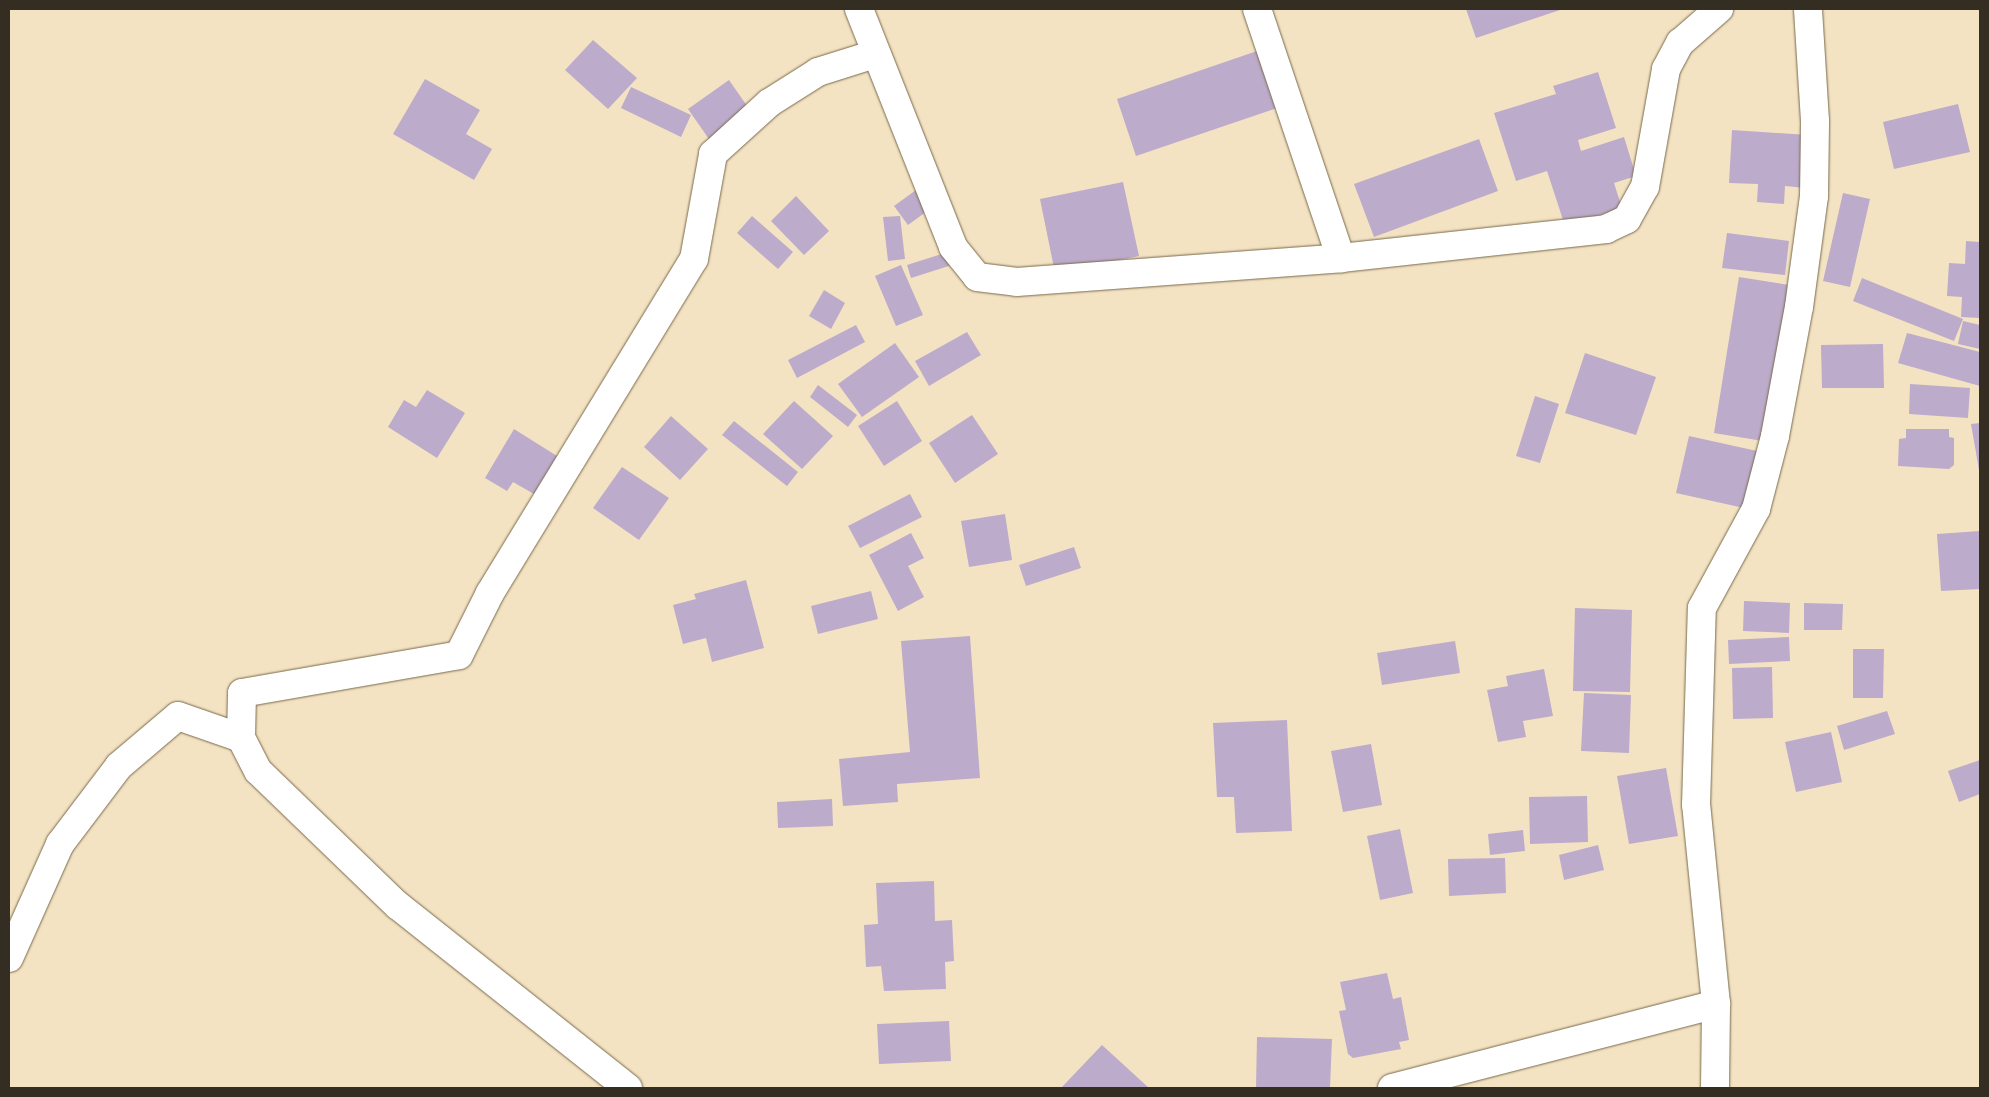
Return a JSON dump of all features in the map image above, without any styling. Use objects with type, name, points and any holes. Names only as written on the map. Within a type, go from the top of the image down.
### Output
[{"type":"street","points":[[859,9],[875,54],[953,247],[977,277],[1017,282],[1341,258],[1606,229],[1627,219],[1646,188],[1666,68],[1680,43],[1719,9]]},
{"type":"street","points":[[1257,9],[1341,258]]},
{"type":"street","points":[[1715,1088],[1716,1004],[1696,812],[1702,608],[1756,509],[1775,436],[1799,307],[1814,196],[1816,121],[1808,9]]},
{"type":"street","points":[[628,1088],[398,906],[258,771],[241,738],[242,693],[458,655],[490,593],[694,259],[713,154],[769,103],[818,72],[875,54]]},
{"type":"street","points":[[9,958],[60,844],[119,766],[178,716],[241,738]]},
{"type":"street","points":[[1392,1088],[1716,1004]]},
{"type":"building","points":[[1466,9],[1563,9],[1476,38]]},
{"type":"building","points":[[593,40],[637,78],[608,109],[565,70]]},
{"type":"building","points":[[1257,51],[1277,108],[1136,156],[1117,99]]},
{"type":"building","points":[[1598,72],[1616,128],[1578,140],[1581,151],[1624,137],[1636,176],[1614,183],[1622,208],[1565,226],[1547,171],[1516,181],[1494,113],[1556,94],[1553,86]]},
{"type":"building","points":[[425,79],[480,110],[466,134],[492,149],[474,180],[393,134]]},
{"type":"building","points":[[729,80],[759,123],[718,152],[688,109]]},
{"type":"building","points":[[631,87],[691,115],[681,137],[621,108]]},
{"type":"building","points":[[1958,104],[1970,152],[1894,169],[1883,122]]},
{"type":"building","points":[[1732,130],[1808,135],[1805,188],[1785,186],[1784,204],[1757,202],[1758,184],[1729,183]]},
{"type":"building","points":[[1479,139],[1498,191],[1374,237],[1354,184]]},
{"type":"building","points":[[927,182],[941,201],[908,225],[894,206]]},
{"type":"building","points":[[1123,182],[1139,256],[1055,273],[1040,199]]},
{"type":"building","points":[[1843,193],[1870,199],[1850,287],[1823,281]]},
{"type":"building","points":[[796,196],[829,231],[804,255],[771,221]]},
{"type":"building","points":[[752,216],[793,252],[778,269],[737,233]]},
{"type":"building","points":[[900,216],[905,259],[888,261],[883,217]]},
{"type":"building","points":[[1727,233],[1789,241],[1785,275],[1722,268]]},
{"type":"building","points":[[1966,241],[1980,242],[1980,318],[1961,317],[1962,297],[1947,296],[1949,263],[1965,264]]},
{"type":"building","points":[[948,252],[952,265],[911,278],[907,265]]},
{"type":"building","points":[[901,265],[923,315],[896,326],[875,276]]},
{"type":"building","points":[[1739,277],[1795,286],[1769,442],[1714,433]]},
{"type":"building","points":[[1862,278],[1963,319],[1954,341],[1853,301]]},
{"type":"building","points":[[824,290],[845,303],[831,329],[809,316]]},
{"type":"building","points":[[1963,321],[1980,325],[1980,349],[1958,344]]},
{"type":"building","points":[[856,325],[865,342],[797,378],[788,360]]},
{"type":"building","points":[[967,332],[981,355],[929,386],[915,361]]},
{"type":"building","points":[[1907,333],[1980,352],[1980,386],[1898,363]]},
{"type":"building","points":[[895,343],[919,377],[862,417],[838,384]]},
{"type":"building","points":[[1883,344],[1884,388],[1822,388],[1821,345]]},
{"type":"building","points":[[1585,353],[1656,377],[1636,435],[1565,413]]},
{"type":"building","points":[[1910,384],[1970,388],[1968,418],[1909,414]]},
{"type":"building","points":[[818,385],[857,415],[848,427],[810,397]]},
{"type":"building","points":[[427,390],[465,413],[437,458],[388,427],[404,400],[416,407]]},
{"type":"building","points":[[1535,396],[1559,404],[1540,463],[1516,456]]},
{"type":"building","points":[[794,401],[833,436],[802,469],[763,434]]},
{"type":"building","points":[[897,401],[922,441],[884,466],[858,426]]},
{"type":"building","points":[[972,415],[998,454],[955,483],[929,443]]},
{"type":"building","points":[[671,416],[708,449],[680,480],[644,447]]},
{"type":"building","points":[[734,421],[798,472],[787,486],[722,435]]},
{"type":"building","points":[[1980,423],[1980,470],[1979,470],[1971,424]]},
{"type":"building","points":[[514,429],[557,456],[534,494],[513,482],[507,491],[485,478]]},
{"type":"building","points":[[1906,429],[1949,429],[1949,437],[1954,438],[1954,465],[1949,469],[1898,466],[1899,439],[1906,438]]},
{"type":"building","points":[[1689,436],[1757,451],[1744,508],[1676,493]]},
{"type":"building","points":[[622,467],[669,498],[639,540],[593,508]]},
{"type":"building","points":[[910,494],[922,517],[860,548],[848,526]]},
{"type":"building","points":[[1005,514],[1012,560],[969,567],[961,521]]},
{"type":"building","points":[[1980,531],[1980,589],[1941,591],[1937,534]]},
{"type":"building","points":[[911,533],[924,558],[908,566],[924,597],[898,611],[869,555]]},
{"type":"building","points":[[1074,547],[1081,568],[1026,586],[1019,565]]},
{"type":"building","points":[[746,580],[764,648],[712,662],[706,638],[683,644],[673,605],[696,599],[694,594]]},
{"type":"building","points":[[871,591],[878,619],[818,634],[811,606]]},
{"type":"building","points":[[1744,601],[1790,603],[1789,633],[1743,631]]},
{"type":"building","points":[[1804,603],[1843,604],[1842,630],[1804,630]]},
{"type":"building","points":[[1575,608],[1632,610],[1630,692],[1573,691]]},
{"type":"building","points":[[970,636],[980,778],[897,784],[898,802],[843,806],[839,759],[910,752],[901,641]]},
{"type":"building","points":[[1789,637],[1790,661],[1729,664],[1728,640]]},
{"type":"building","points":[[1455,641],[1460,673],[1382,685],[1377,653]]},
{"type":"building","points":[[1853,649],[1884,649],[1883,698],[1853,698]]},
{"type":"building","points":[[1772,667],[1773,718],[1733,719],[1732,668]]},
{"type":"building","points":[[1544,669],[1553,716],[1523,721],[1526,737],[1498,742],[1487,690],[1508,686],[1506,676]]},
{"type":"building","points":[[1584,693],[1631,695],[1629,753],[1581,751]]},
{"type":"building","points":[[1887,711],[1895,734],[1844,750],[1837,726]]},
{"type":"building","points":[[1287,720],[1292,831],[1236,833],[1234,797],[1217,797],[1213,723]]},
{"type":"building","points":[[1831,732],[1842,782],[1796,792],[1785,742]]},
{"type":"building","points":[[1371,744],[1382,805],[1343,812],[1331,751]]},
{"type":"building","points":[[1980,760],[1980,794],[1959,802],[1948,771]]},
{"type":"building","points":[[1666,768],[1678,836],[1629,844],[1617,776]]},
{"type":"building","points":[[1587,796],[1588,842],[1530,844],[1529,797]]},
{"type":"building","points":[[832,799],[833,826],[778,828],[777,802]]},
{"type":"building","points":[[1400,829],[1413,893],[1380,900],[1367,836]]},
{"type":"building","points":[[1523,830],[1525,851],[1490,855],[1488,834]]},
{"type":"building","points":[[1598,845],[1604,870],[1564,880],[1559,855]]},
{"type":"building","points":[[1505,858],[1506,893],[1449,896],[1448,859]]},
{"type":"building","points":[[934,881],[935,921],[952,920],[954,961],[945,962],[946,989],[884,991],[881,966],[866,967],[864,925],[878,924],[876,883]]},
{"type":"building","points":[[1387,973],[1393,999],[1401,997],[1409,1040],[1399,1042],[1401,1049],[1353,1058],[1348,1054],[1339,1011],[1346,1010],[1340,982]]},
{"type":"building","points":[[949,1021],[951,1061],[879,1064],[877,1024]]},
{"type":"building","points":[[1257,1037],[1332,1039],[1330,1088],[1256,1088]]},
{"type":"building","points":[[1102,1045],[1149,1088],[1061,1088]]}]
